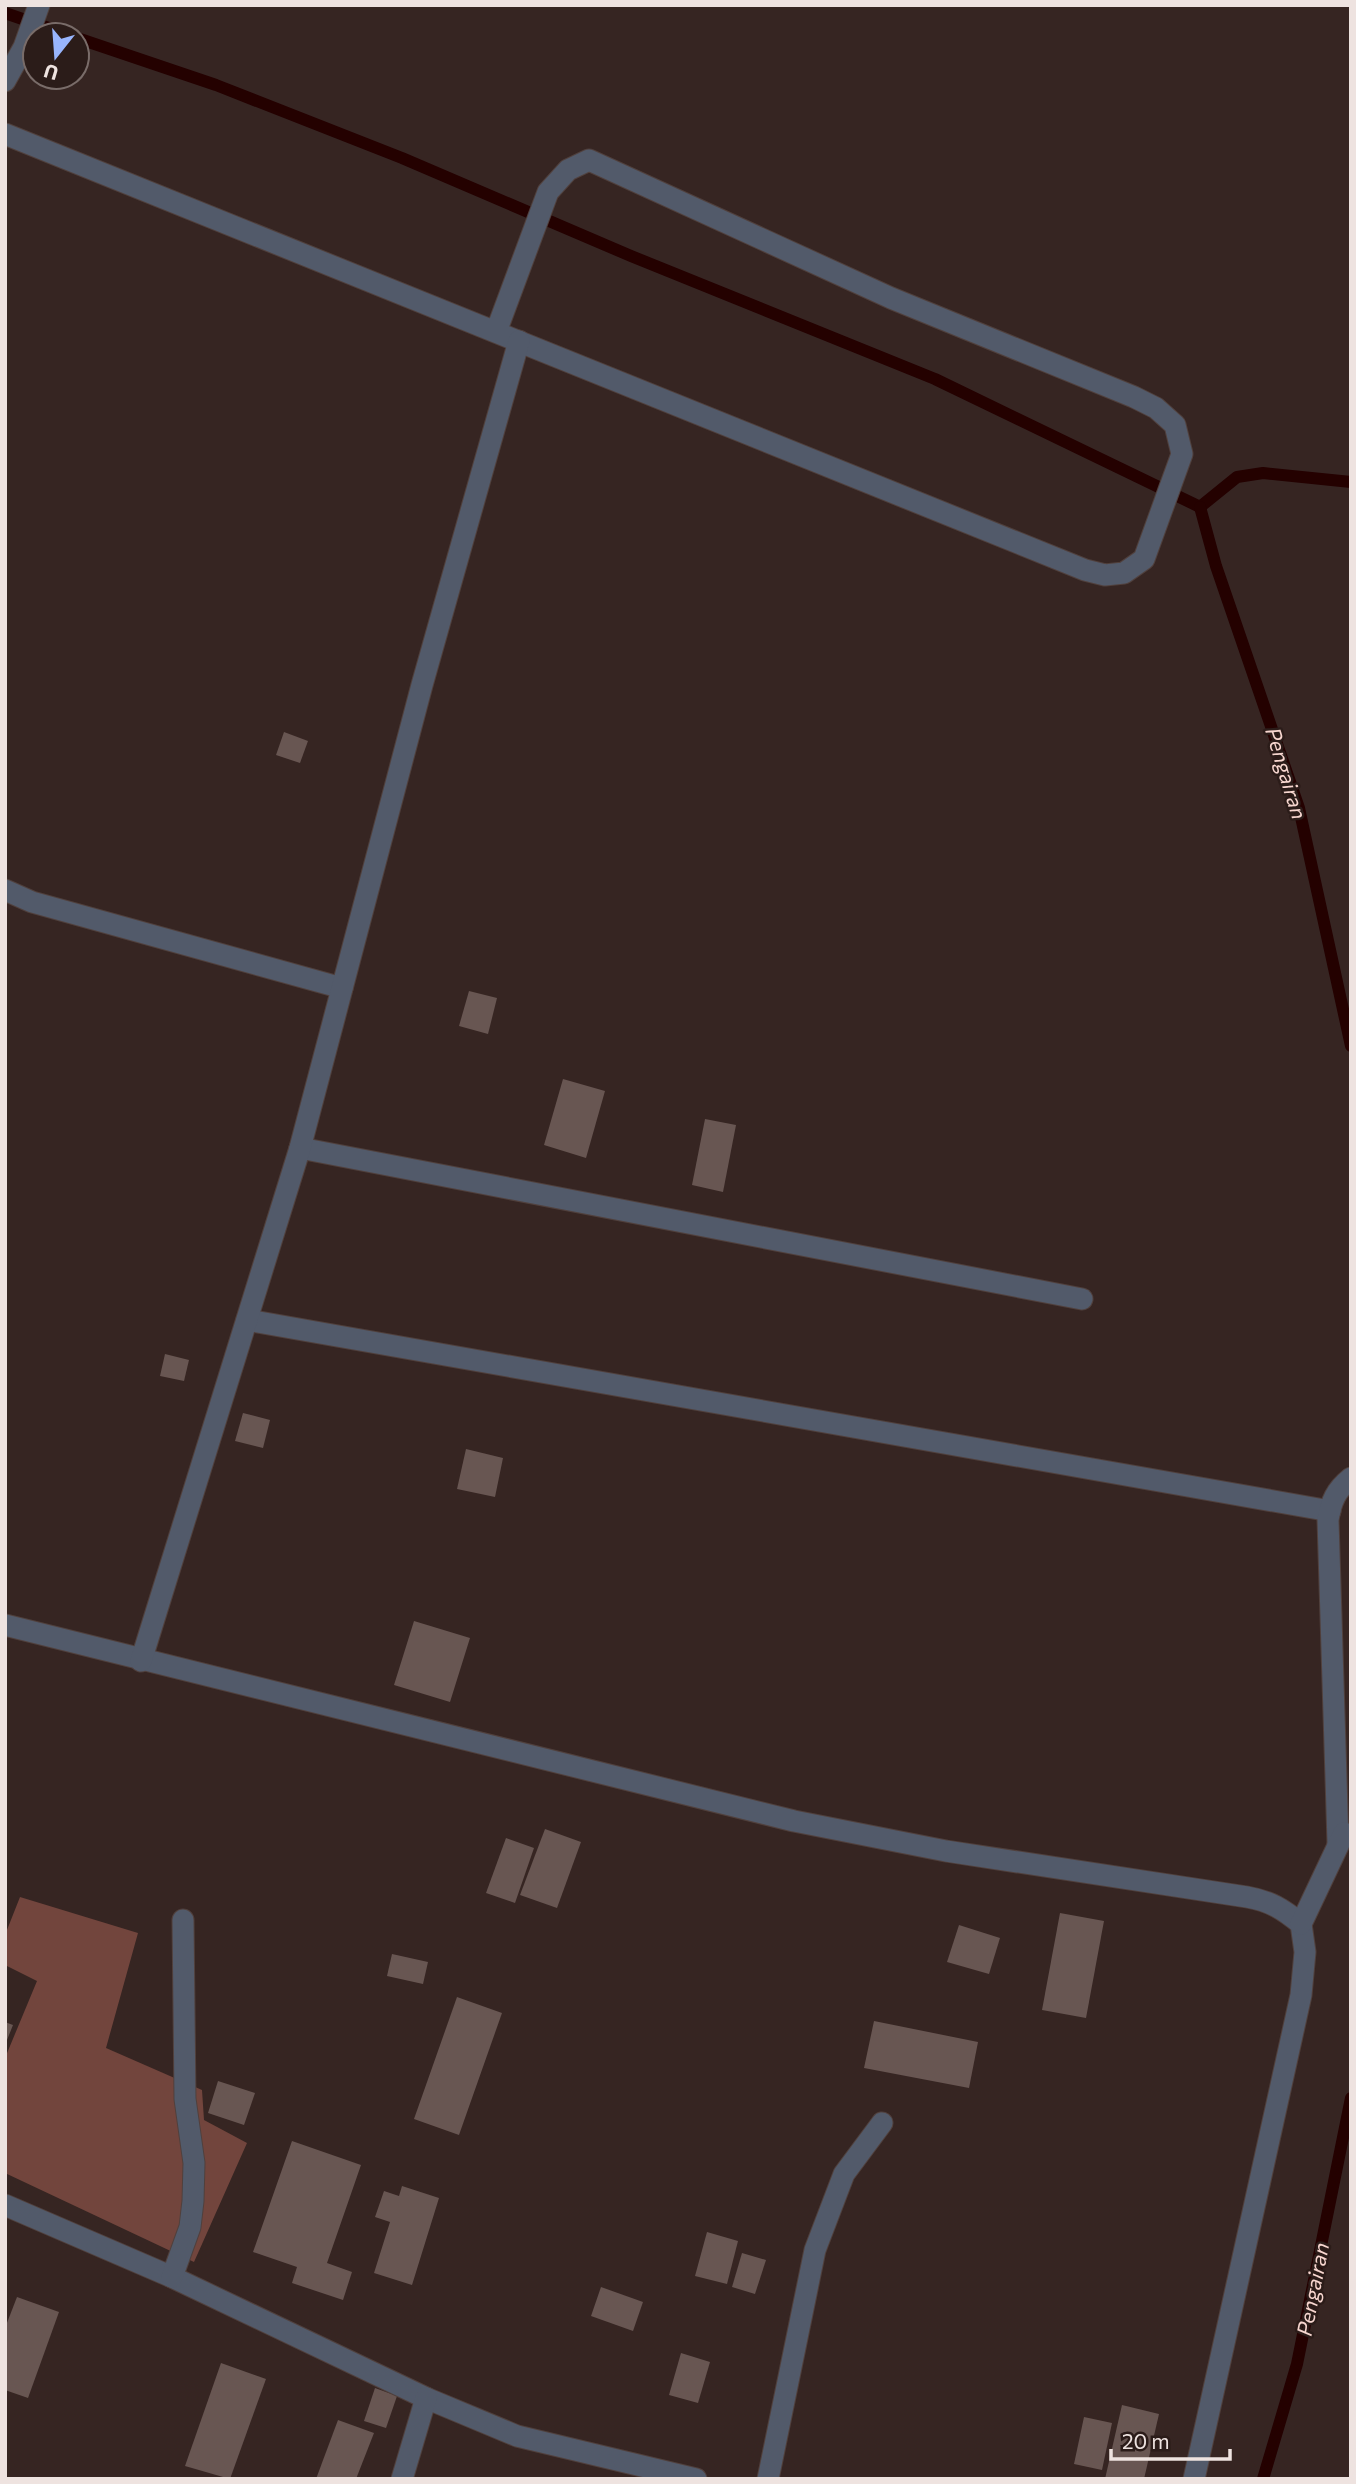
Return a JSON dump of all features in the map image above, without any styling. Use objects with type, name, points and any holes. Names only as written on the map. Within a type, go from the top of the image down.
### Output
[{"type":"street","points":[[5,81],[24,47],[39,5]]},
{"type":"street","points":[[5,134],[1085,570],[1105,575],[1124,573],[1144,559],[1182,454],[1175,425],[1156,408],[1135,397],[891,298],[589,159],[568,170],[548,192],[496,332]]},
{"type":"street","points":[[141,1661],[300,1147],[422,685],[519,341]]},
{"type":"street","points":[[5,890],[32,902],[342,988]]},
{"type":"street","points":[[300,1147],[1082,1299]]},
{"type":"street","points":[[247,1320],[1330,1511]]},
{"type":"street","points":[[1194,2479],[1301,1995],[1305,1952],[1301,1924],[1344,1835],[1330,1511],[1340,1486],[1351,1478]]},
{"type":"street","points":[[5,1625],[141,1661],[794,1821],[946,1851],[1268,1901],[1301,1924]]},
{"type":"street","points":[[172,2277],[190,2227],[193,2201],[194,2163],[185,2099],[183,1920]]},
{"type":"street","points":[[768,2479],[816,2250],[844,2174],[882,2123]]},
{"type":"street","points":[[5,2205],[172,2277],[426,2399],[517,2436],[696,2479]]},
{"type":"street","points":[[402,2479],[426,2399]]},
{"type":"shaded area","points":[[20,1897],[138,1933],[106,2048],[202,2090],[204,2120],[247,2143],[194,2262],[5,2173],[5,2058],[37,1981],[5,1965],[5,1935]]},
{"type":"building","points":[[284,732],[308,741],[300,763],[276,755]]},
{"type":"building","points":[[469,991],[497,998],[488,1034],[459,1026]]},
{"type":"building","points":[[563,1079],[605,1091],[586,1158],[544,1145]]},
{"type":"building","points":[[705,1119],[736,1125],[723,1192],[692,1185]]},
{"type":"building","points":[[165,1354],[189,1360],[184,1381],[160,1376]]},
{"type":"building","points":[[243,1413],[270,1420],[263,1448],[235,1441]]},
{"type":"building","points":[[466,1449],[503,1458],[495,1497],[457,1489]]},
{"type":"building","points":[[414,1621],[470,1638],[450,1702],[394,1685]]},
{"type":"building","points":[[545,1829],[581,1842],[557,1908],[520,1895]]},
{"type":"building","points":[[506,1838],[534,1848],[515,1903],[486,1893]]},
{"type":"building","points":[[1060,1913],[1104,1921],[1086,2018],[1042,2010]]},
{"type":"building","points":[[959,1925],[1000,1938],[989,1974],[947,1962]]},
{"type":"building","points":[[392,1954],[428,1962],[423,1984],[387,1976]]},
{"type":"building","points":[[457,1997],[502,2013],[459,2135],[414,2119]]},
{"type":"building","points":[[874,2021],[978,2042],[969,2088],[864,2068]]},
{"type":"building","points":[[5,2022],[13,2025],[5,2045]]},
{"type":"building","points":[[218,2081],[255,2093],[244,2125],[208,2113]]},
{"type":"building","points":[[292,2141],[361,2165],[327,2263],[352,2272],[343,2300],[292,2283],[297,2267],[253,2252]]},
{"type":"building","points":[[402,2186],[439,2198],[412,2285],[374,2273],[390,2222],[375,2217],[384,2191],[399,2196]]},
{"type":"building","points":[[707,2232],[738,2241],[727,2284],[695,2276]]},
{"type":"building","points":[[742,2253],[766,2260],[755,2294],[732,2287]]},
{"type":"building","points":[[601,2287],[643,2302],[633,2331],[591,2316]]},
{"type":"building","points":[[17,2297],[59,2312],[28,2398],[5,2390],[5,2328]]},
{"type":"building","points":[[681,2353],[710,2362],[698,2403],[669,2395]]},
{"type":"building","points":[[221,2363],[266,2379],[230,2479],[185,2466]]},
{"type":"building","points":[[375,2388],[397,2396],[386,2428],[364,2421]]},
{"type":"building","points":[[1122,2405],[1159,2414],[1144,2479],[1105,2479]]},
{"type":"building","points":[[1084,2417],[1112,2423],[1102,2470],[1074,2464]]},
{"type":"building","points":[[338,2420],[374,2433],[356,2479],[316,2479]]},
{"type":"waterway","points":[[5,13],[28,21]]},
{"type":"waterway","points":[[91,43],[216,85],[402,158],[631,256],[935,379],[1200,507],[1237,477],[1263,473],[1351,482]]},
{"type":"waterway","name":"Pengairan","points":[[1200,507],[1216,566],[1299,808],[1351,1046]]},
{"type":"waterway","name":"Pengairan","points":[[1263,2479],[1297,2364],[1351,2098]]}]
